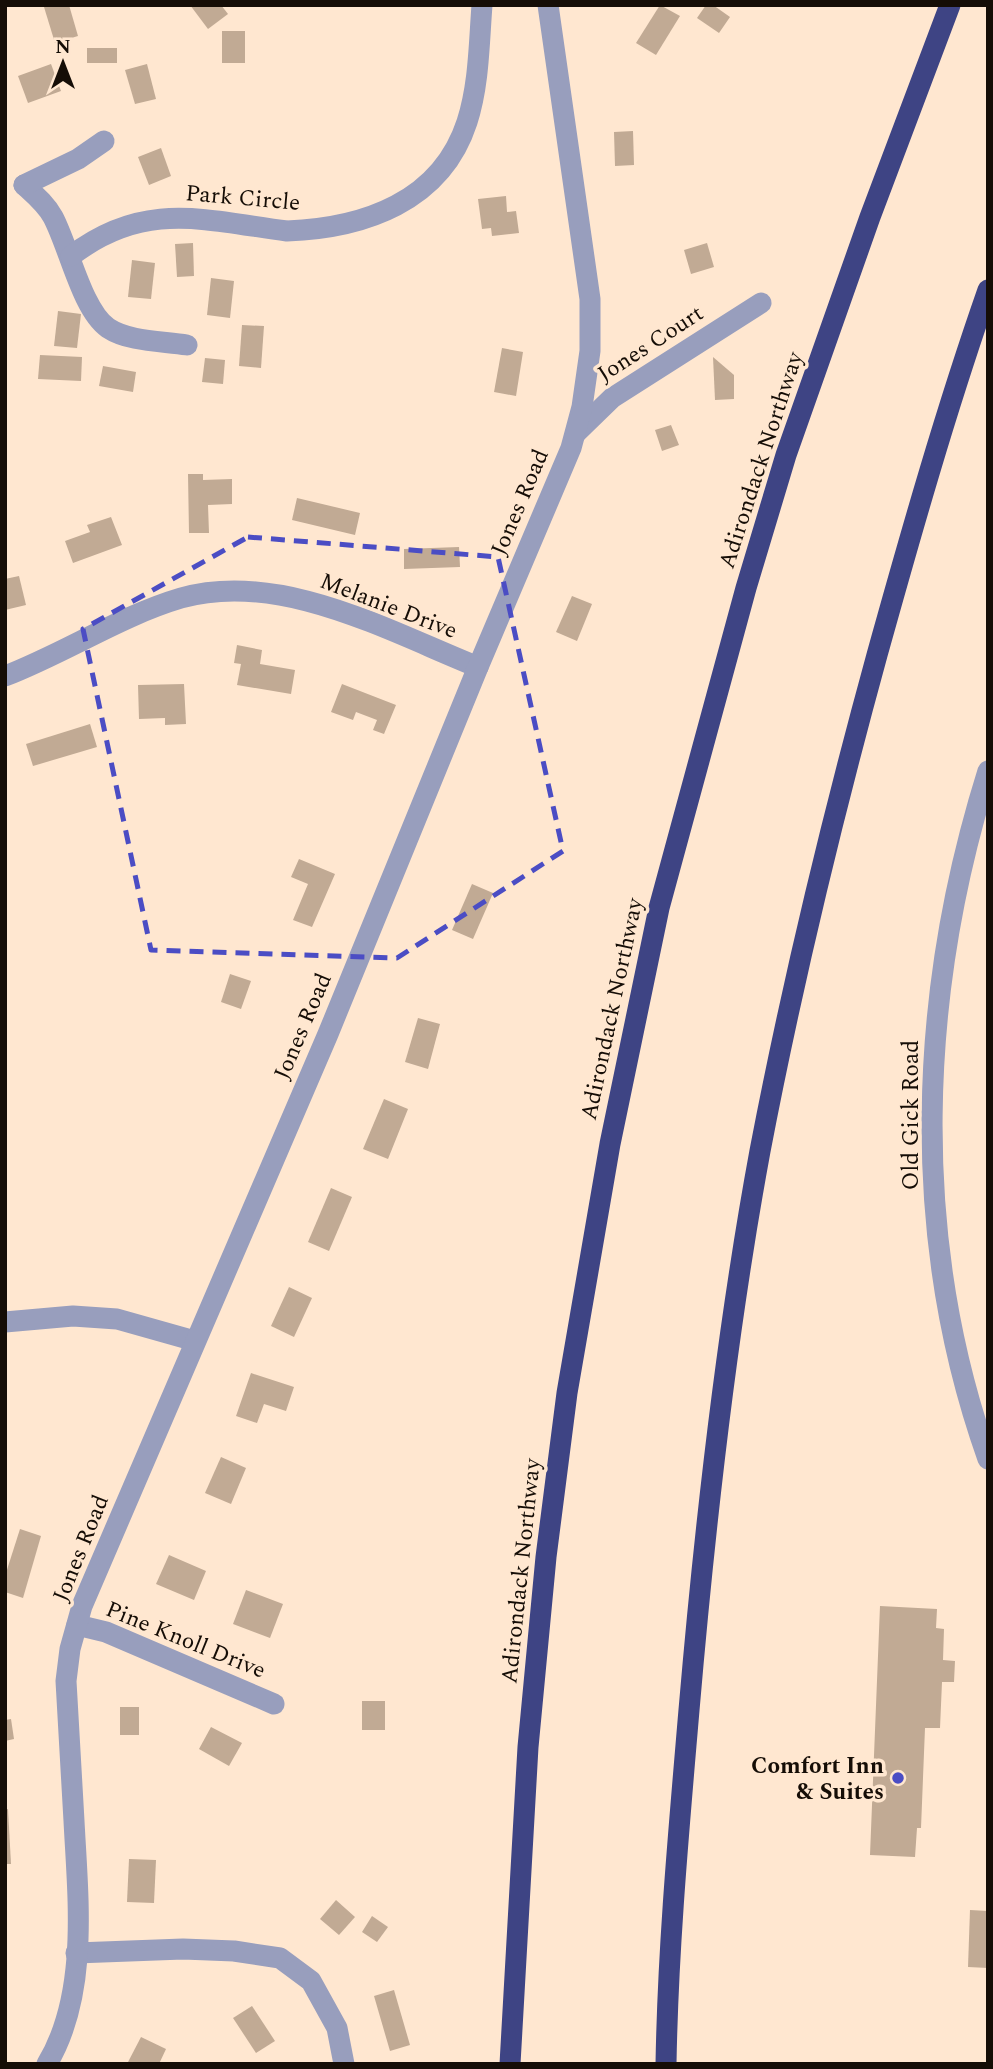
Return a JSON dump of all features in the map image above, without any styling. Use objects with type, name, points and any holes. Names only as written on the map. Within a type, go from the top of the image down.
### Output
[{"type":"highway","name":"Adirondack Northway","points":[[510,2064],[528,1747],[546,1557],[566,1393],[610,1144],[659,908],[746,588],[786,455],[870,217],[950,5]]},
{"type":"highway","points":[[666,2064],[667,2000],[677,1846],[698,1599],[732,1328],[760,1154],[788,1013],[845,773],[905,552],[988,290]]},
{"type":"street","name":"Park Circle","points":[[71,257],[104,233],[141,220],[178,216],[287,231],[302,230],[354,221],[412,198],[430,184],[453,153],[467,122],[477,68],[482,5]]},
{"type":"street","name":"Jones Road","points":[[47,2064],[54,2051],[74,1984],[78,1886],[66,1681],[82,1606],[328,1034],[574,435],[582,407],[590,351],[590,299],[548,5]]},
{"type":"street","points":[[15,185],[78,159],[104,141]]},
{"type":"street","points":[[15,185],[45,204],[71,257],[88,306],[109,329],[128,336],[187,345]]},
{"type":"street","name":"Jones Court","points":[[574,435],[612,398],[761,303]]},
{"type":"street","name":"Melanie Drive","points":[[5,676],[140,614],[182,598],[225,591],[287,596],[330,607],[478,667]]},
{"type":"street","name":"Old Gick Road","points":[[988,771],[973,820],[948,937],[934,1061],[931,1135],[944,1283],[960,1362],[988,1459]]},
{"type":"street","points":[[5,1322],[73,1316],[117,1320],[195,1341]]},
{"type":"street","name":"Pine Knoll Drive","points":[[77,1625],[106,1632],[274,1704]]},
{"type":"street","points":[[76,1953],[183,1949],[234,1951],[280,1958],[311,1981],[337,2028],[344,2064]]},
{"type":"highlighted area","points":[[248,537],[498,557],[563,851],[397,958],[151,950],[83,629]]},
{"type":"building","points":[[69,5],[78,36],[55,43],[44,7]]},
{"type":"building","points":[[190,5],[221,5],[228,14],[208,29]]},
{"type":"building","points":[[660,5],[680,16],[656,55],[636,43]]},
{"type":"building","points":[[706,5],[713,5],[730,17],[719,33],[697,18]]},
{"type":"building","points":[[222,31],[245,31],[245,63],[222,63]]},
{"type":"building","points":[[87,48],[117,48],[117,63],[87,63]]},
{"type":"building","points":[[51,64],[61,91],[28,103],[18,76]]},
{"type":"building","points":[[147,64],[156,99],[135,104],[125,70]]},
{"type":"building","points":[[633,131],[634,165],[615,166],[614,132]]},
{"type":"building","points":[[161,148],[171,176],[149,185],[138,157]]},
{"type":"building","points":[[506,196],[507,212],[516,211],[519,233],[492,236],[491,228],[482,229],[478,199]]},
{"type":"building","points":[[193,243],[194,276],[177,277],[175,244]]},
{"type":"building","points":[[707,243],[714,267],[691,274],[684,250]]},
{"type":"building","points":[[132,260],[155,263],[151,299],[128,297]]},
{"type":"building","points":[[211,278],[234,281],[230,318],[207,315]]},
{"type":"building","points":[[58,311],[81,314],[77,348],[54,346]]},
{"type":"building","points":[[242,325],[264,326],[261,368],[239,366]]},
{"type":"building","points":[[502,348],[523,352],[516,396],[494,392]]},
{"type":"building","points":[[40,355],[82,357],[81,381],[38,379]]},
{"type":"building","points":[[713,357],[734,375],[734,399],[715,400]]},
{"type":"building","points":[[205,358],[225,360],[223,384],[202,382]]},
{"type":"building","points":[[103,366],[136,372],[133,392],[99,386]]},
{"type":"building","points":[[671,425],[679,445],[662,451],[655,430]]},
{"type":"building","points":[[188,474],[203,474],[203,480],[232,479],[232,504],[208,505],[209,533],[189,533]]},
{"type":"building","points":[[297,498],[360,513],[355,535],[292,520]]},
{"type":"building","points":[[111,517],[122,545],[73,563],[65,541],[90,532],[87,525]]},
{"type":"building","points":[[459,547],[460,567],[404,569],[404,549]]},
{"type":"building","points":[[19,576],[26,605],[5,610],[5,579]]},
{"type":"building","points":[[572,596],[592,604],[577,641],[556,632]]},
{"type":"building","points":[[237,645],[262,650],[260,664],[295,670],[291,694],[237,685],[241,664],[234,663]]},
{"type":"building","points":[[184,684],[186,724],[165,725],[165,718],[139,719],[138,685]]},
{"type":"building","points":[[342,684],[396,705],[384,734],[373,730],[377,720],[356,712],[353,720],[331,712]]},
{"type":"building","points":[[90,724],[97,747],[33,766],[26,744]]},
{"type":"building","points":[[299,859],[335,874],[312,927],[293,920],[308,884],[291,877]]},
{"type":"building","points":[[472,884],[493,893],[473,939],[452,930]]},
{"type":"building","points":[[230,974],[251,981],[241,1009],[221,1002]]},
{"type":"building","points":[[418,1018],[440,1024],[428,1069],[405,1062]]},
{"type":"building","points":[[384,1099],[408,1109],[388,1159],[363,1149]]},
{"type":"building","points":[[331,1188],[352,1197],[329,1251],[308,1242]]},
{"type":"building","points":[[289,1287],[312,1298],[294,1337],[271,1326]]},
{"type":"building","points":[[251,1373],[294,1387],[286,1411],[264,1404],[257,1423],[236,1416]]},
{"type":"building","points":[[221,1457],[246,1468],[231,1504],[205,1493]]},
{"type":"building","points":[[20,1529],[41,1536],[23,1598],[5,1592],[5,1576]]},
{"type":"building","points":[[169,1555],[206,1571],[194,1600],[156,1584]]},
{"type":"building","points":[[246,1590],[283,1604],[270,1638],[233,1624]]},
{"type":"building","name":"Comfort Inn & Suites","points":[[880,1606],[937,1609],[936,1628],[944,1629],[943,1660],[955,1661],[954,1682],[942,1682],[940,1728],[925,1728],[921,1828],[917,1828],[915,1857],[870,1855]]},
{"type":"building","points":[[362,1701],[385,1701],[385,1730],[362,1730]]},
{"type":"building","points":[[120,1707],[139,1707],[139,1735],[120,1735]]},
{"type":"building","points":[[11,1719],[14,1739],[5,1741],[5,1720]]},
{"type":"building","points":[[211,1727],[242,1743],[229,1766],[199,1749]]},
{"type":"building","points":[[8,1809],[11,1864],[5,1864],[5,1810]]},
{"type":"building","points":[[129,1859],[156,1860],[154,1903],[127,1902]]},
{"type":"building","points":[[336,1900],[355,1917],[339,1935],[320,1919]]},
{"type":"building","points":[[970,1910],[988,1911],[988,1968],[968,1967]]},
{"type":"building","points":[[372,1916],[388,1927],[377,1942],[362,1932]]},
{"type":"building","points":[[394,1990],[410,2045],[390,2051],[374,1996]]},
{"type":"building","points":[[252,2006],[275,2041],[256,2053],[233,2018]]},
{"type":"building","points":[[141,2037],[166,2049],[159,2064],[127,2064]]},
{"type":"place","name":"Comfort Inn & Suites","points":[[898,1778]]}]
